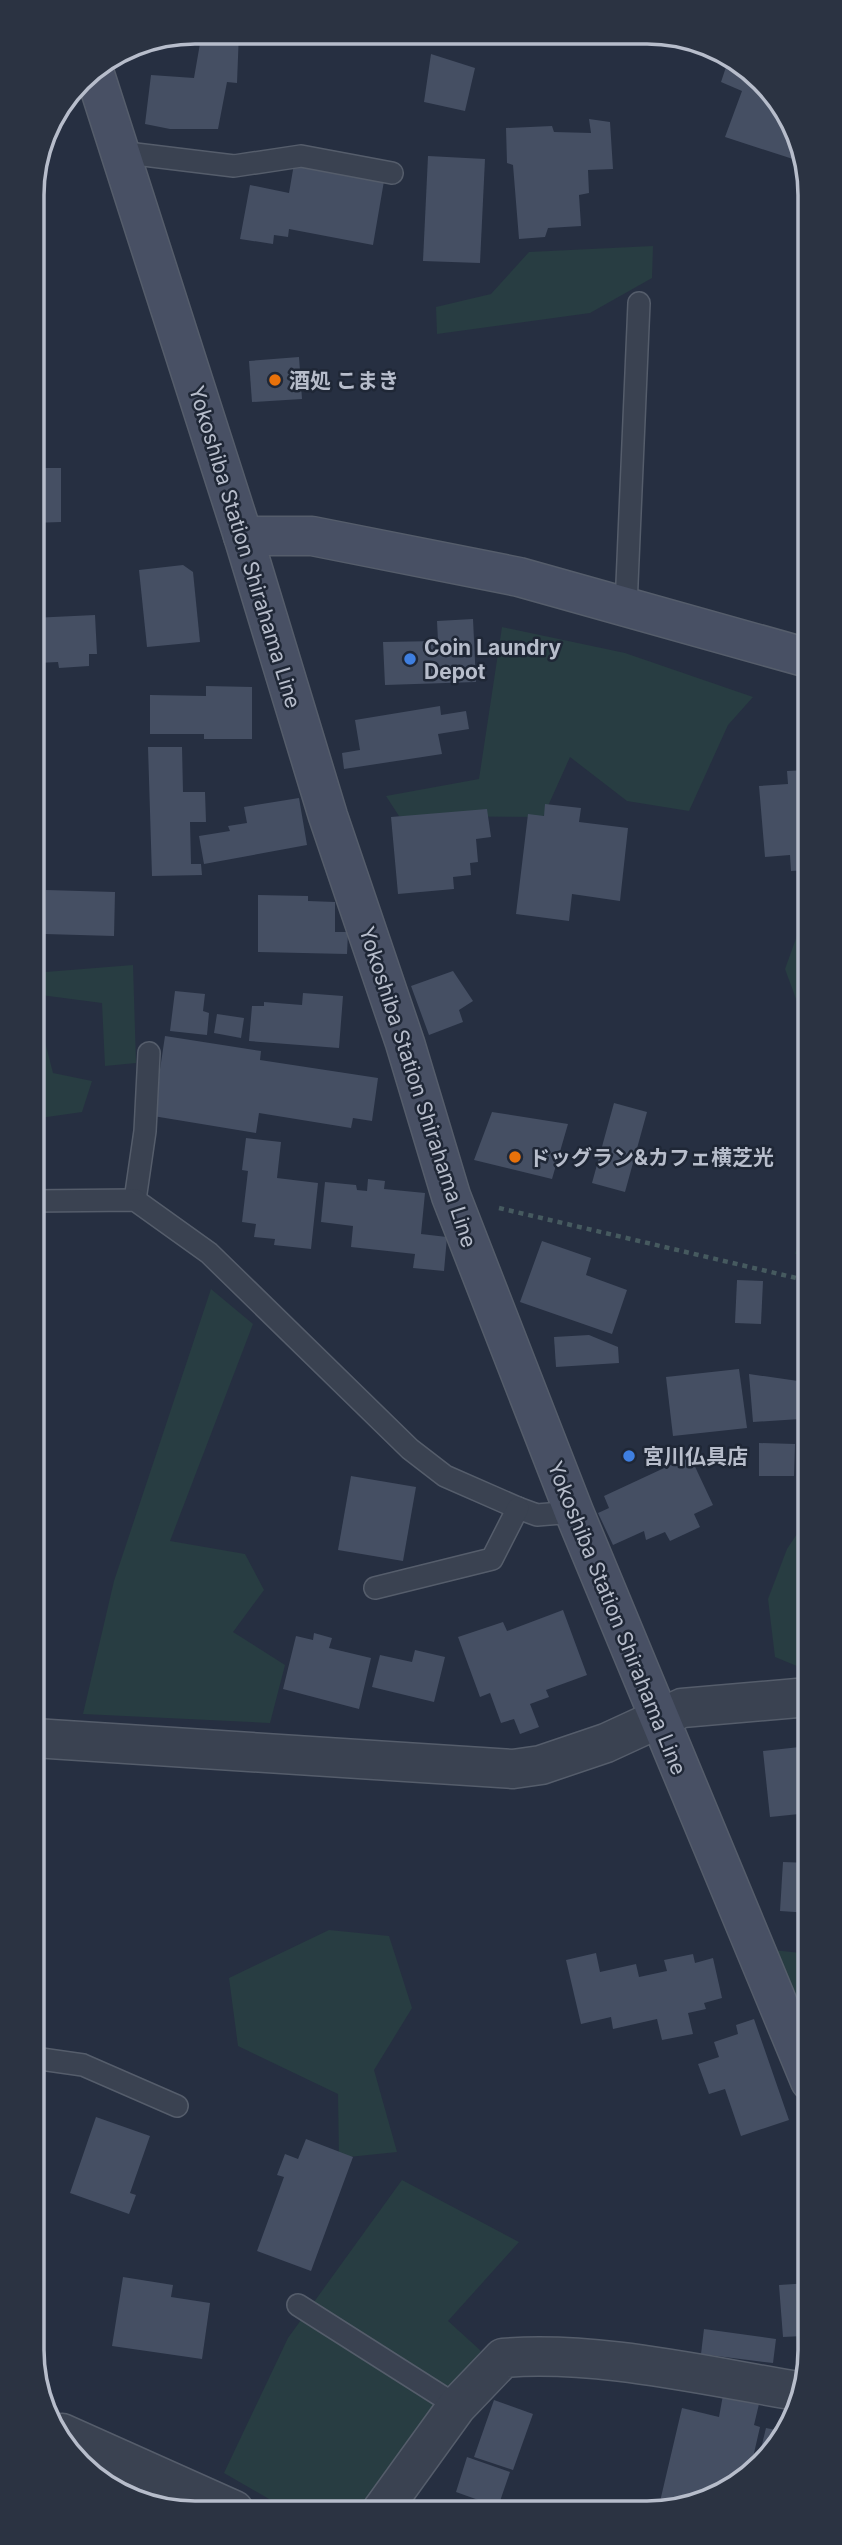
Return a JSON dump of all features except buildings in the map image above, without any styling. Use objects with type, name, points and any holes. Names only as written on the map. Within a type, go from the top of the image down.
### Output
[{"type":"main road","name":"Yokoshiba Station Shirahama Line","points":[[97,80],[243,536],[328,816],[405,1043],[451,1196],[574,1512],[798,2052]]},
{"type":"main road","points":[[243,536],[312,536],[519,577],[798,655]]},
{"type":"street","points":[[44,1739],[513,1769],[541,1765],[606,1743],[682,1708],[798,1697]]},
{"type":"street","points":[[388,2501],[457,2406],[502,2358],[542,2355],[678,2371],[792,2390]]},
{"type":"street","points":[[71,2437],[214,2501]]},
{"type":"lane","points":[[119,152],[234,166],[301,156],[392,173]]},
{"type":"lane","points":[[626,607],[639,303]]},
{"type":"lane","points":[[135,1200],[145,1131],[149,1053]]},
{"type":"lane","points":[[44,1201],[135,1200],[209,1253],[410,1449],[445,1476],[537,1516],[574,1512]]},
{"type":"lane","points":[[375,1588],[492,1559],[518,1508]]},
{"type":"lane","points":[[44,2059],[83,2065],[177,2106]]},
{"type":"lane","points":[[298,2305],[457,2406]]},
{"type":"path","points":[[451,1196],[798,1278]]},
{"type":"green space","points":[[653,246],[652,278],[590,313],[437,334],[436,307],[491,294],[529,252]]},
{"type":"green space","points":[[502,627],[625,653],[753,697],[728,725],[689,811],[627,801],[570,757],[543,817],[399,816],[386,796],[479,779]]},
{"type":"green space","points":[[798,933],[798,1004],[785,969]]},
{"type":"green space","points":[[133,965],[136,1063],[105,1066],[102,1003],[44,995],[44,972]]},
{"type":"green space","points":[[44,1038],[53,1073],[92,1081],[82,1112],[44,1117]]},
{"type":"green space","points":[[211,1289],[253,1324],[170,1541],[245,1554],[264,1590],[233,1632],[285,1665],[270,1723],[83,1714],[114,1581]]},
{"type":"green space","points":[[798,1532],[798,1666],[775,1657],[768,1599],[787,1549]]},
{"type":"green space","points":[[329,1930],[389,1936],[412,2008],[374,2070],[397,2152],[339,2158],[338,2094],[238,2046],[229,1978]]},
{"type":"green space","points":[[773,1950],[798,1953],[798,2017]]},
{"type":"green space","points":[[402,2180],[519,2242],[448,2321],[481,2351],[364,2501],[272,2501],[224,2473],[288,2338]]},
{"type":"place","name":"酒処 こまき","points":[[275,380]]},
{"type":"place","name":"Coin Laundry Depot","points":[[410,659]]},
{"type":"place","name":"ドッグラン&カフェ横芝光","points":[[515,1157]]},
{"type":"place","name":"宮川仏具店","points":[[629,1456]]}]
